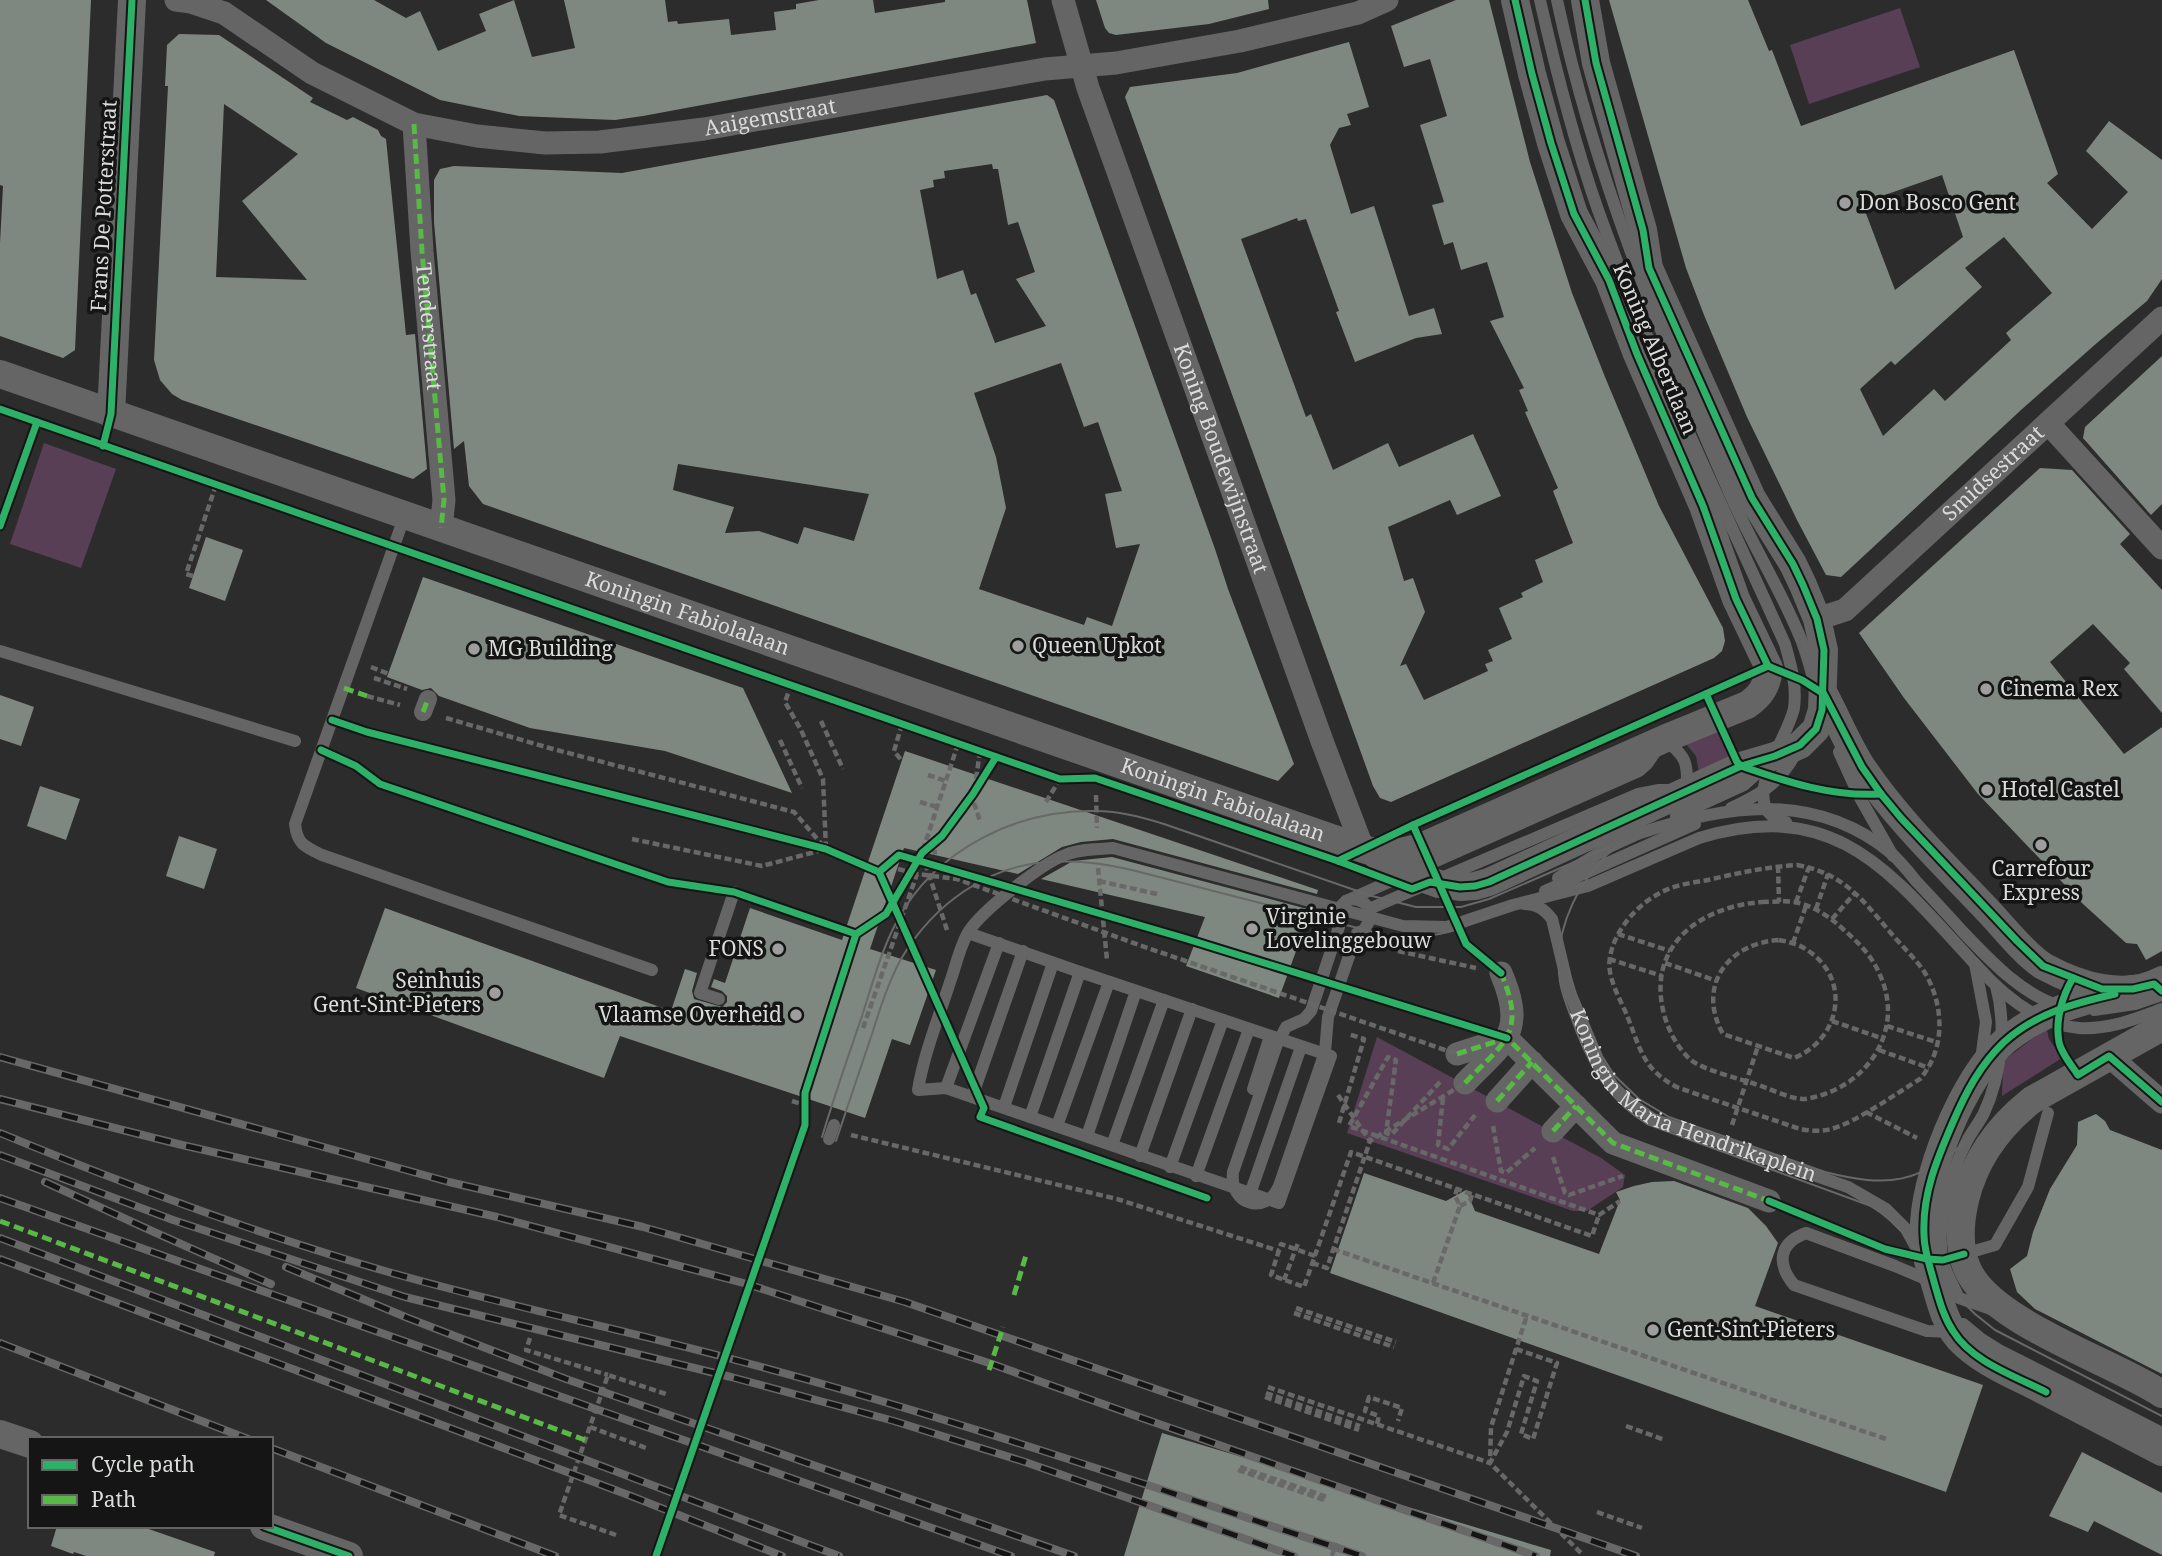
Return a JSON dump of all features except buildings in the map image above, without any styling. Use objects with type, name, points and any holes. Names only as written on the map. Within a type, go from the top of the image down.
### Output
[{"type":"street","name":"Frans De Potterstraat","points":[[111,414],[132,0]]},
{"type":"street","name":"Aaigemstraat","points":[[176,0],[224,13],[312,73],[414,124],[477,136],[545,143],[600,142],[704,129],[1045,69],[1116,63],[1240,41],[1358,13],[1387,0]]},
{"type":"street","name":"Koning Boudewijnstraat","points":[[1063,0],[1088,88],[1322,741],[1369,851]]},
{"type":"street","name":"Koning Albertlaan","points":[[1515,0],[1551,143],[1574,214],[1609,280],[1637,354],[1703,506],[1736,599],[1768,666],[1765,688],[1747,705],[1664,738]]},
{"type":"street","name":"Koning Albertlaan","points":[[1585,0],[1596,63],[1643,230],[1649,268],[1752,498],[1793,564],[1817,619]]},
{"type":"street","name":"Tenderstraat","points":[[414,124],[444,500],[441,528]]},
{"type":"street","name":"Smidsestraat","points":[[1817,619],[1845,610],[2162,318]]},
{"type":"street","name":"Koningin Fabiolalaan","points":[[0,374],[1369,851]]},
{"type":"street","points":[[2048,423],[2162,548]]},
{"type":"street","name":"Koningin Maria Hendrikaplein","points":[[1817,619],[1824,650],[1815,695],[1862,767],[1901,818],[2043,966],[2102,989],[2155,991]]},
{"type":"street","points":[[1369,851],[1385,865],[1430,881],[1460,887],[1475,886],[1741,766],[1800,744],[1816,729],[1815,695]]},
{"type":"street","points":[[1369,851],[1404,852],[1438,839],[1664,738]]},
{"type":"street","points":[[1465,1083],[1507,1038],[1512,1024],[1512,1006],[1501,974]]},
{"type":"street","name":"Koningin Maria Hendrikaplein","points":[[2155,991],[2052,1012],[2025,1027],[2000,1046],[1968,1087],[1932,1171],[1925,1209],[1924,1236],[1927,1259],[1942,1310],[1953,1332],[1976,1354],[2162,1452]]},
{"type":"street","points":[[2162,1027],[2032,1100],[2012,1115],[1985,1150],[1969,1184],[1962,1213],[1961,1240],[1967,1268],[1983,1293],[2014,1317],[2162,1394]]},
{"type":"street","points":[[1457,1055],[1507,1038]]},
{"type":"street","points":[[1507,1038],[1613,1143],[1769,1201]]},
{"type":"street","points":[[2109,1056],[2162,1102]]},
{"type":"street","points":[[1495,1110],[1532,1062]]},
{"type":"street","points":[[1547,1137],[1576,1106]]},
{"type":"street","points":[[0,1434],[28,1443]]},
{"type":"street","points":[[270,1528],[349,1556]]},
{"type":"lane","points":[[1540,0],[1581,156],[1624,281],[1692,441],[1785,643],[1794,676],[1794,700],[1791,721],[1767,775],[1763,792],[1766,809],[1773,817],[1836,839],[1877,863],[1908,892],[1997,989],[2027,1009],[2052,1012]]},
{"type":"lane","points":[[1557,0],[1578,90],[1597,154],[1639,276],[1732,498],[1800,636],[1815,695],[1859,796],[1893,856]]},
{"type":"lane","points":[[405,515],[295,824],[296,836],[305,846],[322,855],[652,971]]},
{"type":"lane","points":[[0,651],[295,741]]},
{"type":"lane","points":[[1346,901],[1363,902],[1369,908],[1371,918],[1368,925],[1357,933],[1328,1017],[1325,1052],[1279,1186],[1270,1199],[1263,1202],[1246,1202],[1234,1190],[1233,1172],[1282,1034],[1286,1027],[1304,1019],[1311,1012],[1339,927],[1338,909],[1346,901],[1639,771],[1647,764],[1664,738],[1685,757],[1688,769],[1687,791],[1659,790],[1638,793],[1369,908]]},
{"type":"lane","points":[[1513,905],[1763,792],[1779,779],[1800,744]]},
{"type":"lane","points":[[1513,905],[1609,846],[1744,785],[1775,755]]},
{"type":"lane","points":[[1637,834],[1663,825],[1720,813],[1766,809],[1804,813],[1843,822],[1893,856],[1971,940],[2016,982],[2048,1003],[2052,1012]]},
{"type":"lane","points":[[968,933],[1331,1056],[1279,1203],[946,1088],[918,1090],[930,1042],[968,933],[987,910],[1050,862],[1066,854],[1113,848],[1403,926],[1447,926],[1600,881],[1716,832],[1767,825],[1803,829]]},
{"type":"lane","points":[[719,999],[700,993],[734,891]]},
{"type":"lane","name":"Koningin Maria Hendrikaplein","points":[[1513,905],[1532,904],[1544,909],[1552,919],[1570,996],[1598,1063],[1613,1086],[1629,1101],[1653,1119],[1848,1188],[1886,1209],[1906,1229],[1935,1283]]},
{"type":"lane","points":[[1959,1298],[1943,1260],[1942,1216],[1960,1157],[1990,1097],[2000,1046],[1997,989],[1990,971],[1971,940]]},
{"type":"lane","points":[[946,1088],[999,943]]},
{"type":"lane","points":[[972,1097],[1023,951]]},
{"type":"lane","points":[[1004,1107],[1053,963]]},
{"type":"lane","points":[[1975,964],[1986,1023],[1980,1070]]},
{"type":"lane","points":[[1030,1117],[1080,972]]},
{"type":"lane","points":[[1057,1126],[1109,982]]},
{"type":"lane","points":[[1087,1136],[1136,991]]},
{"type":"lane","points":[[1112,1146],[1164,1000]]},
{"type":"lane","points":[[1140,1156],[1192,1010]]},
{"type":"lane","points":[[1171,1167],[1223,1020]]},
{"type":"lane","points":[[1196,1176],[1249,1029]]},
{"type":"lane","points":[[1222,1184],[1270,1037]]},
{"type":"lane","points":[[1250,1194],[1301,1047]]},
{"type":"lane","points":[[1964,1254],[1995,1245],[2028,1188],[2048,1114]]},
{"type":"lane","points":[[1953,1332],[1927,1331],[1794,1285],[1786,1275],[1783,1262],[1785,1247],[1793,1238],[1806,1233],[1935,1283],[1959,1298],[2014,1317]]},
{"type":"lane","points":[[1935,1283],[1958,1319],[1980,1338],[2162,1433]]},
{"type":"path","points":[[206,481],[229,489]]},
{"type":"path","points":[[193,576],[186,574],[216,485]]},
{"type":"path","points":[[374,678],[421,701],[553,749],[793,811],[826,849]]},
{"type":"path","points":[[778,680],[803,689]]},
{"type":"path","points":[[791,685],[785,702],[801,730],[822,779],[826,849]]},
{"type":"path","points":[[367,696],[421,701]]},
{"type":"path","points":[[890,719],[913,727]]},
{"type":"path","points":[[821,721],[843,769]]},
{"type":"path","points":[[902,723],[894,751],[902,761]]},
{"type":"path","points":[[780,740],[802,788]]},
{"type":"path","points":[[947,740],[984,752],[972,800],[980,821]]},
{"type":"path","points":[[904,884],[922,853],[958,744]]},
{"type":"path","points":[[928,775],[946,781]]},
{"type":"path","points":[[966,804],[985,775]]},
{"type":"path","points":[[1047,775],[1072,779]]},
{"type":"path","points":[[1046,802],[1060,779]]},
{"type":"path","points":[[1096,795],[1099,881],[1109,982]]},
{"type":"path","points":[[920,802],[937,807]]},
{"type":"path","points":[[632,839],[762,866],[826,849]]},
{"type":"path","points":[[922,853],[932,845]]},
{"type":"path","points":[[813,846],[837,853]]},
{"type":"path","points":[[922,853],[937,852]]},
{"type":"path","points":[[912,858],[938,866]]},
{"type":"path","points":[[1778,866],[1779,902]]},
{"type":"path","points":[[1778,866],[1809,867],[1828,873],[1855,892],[1925,973],[1938,1010],[1939,1044],[1929,1069],[1920,1079],[1845,1124],[1830,1130],[1810,1131],[1679,1088],[1667,1083],[1651,1070],[1611,975],[1609,959],[1618,934],[1638,909],[1671,888],[1778,866]]},
{"type":"path","points":[[1797,902],[1809,867]]},
{"type":"path","points":[[898,869],[957,879],[1139,946],[1457,1055]]},
{"type":"path","points":[[951,870],[991,881]]},
{"type":"path","points":[[1816,908],[1828,873]]},
{"type":"path","points":[[863,1028],[917,874]]},
{"type":"path","points":[[1099,881],[1157,894]]},
{"type":"path","points":[[1832,919],[1855,892]]},
{"type":"path","points":[[1797,902],[1816,908],[1832,919],[1866,950],[1880,975],[1888,1000],[1884,1039],[1879,1051],[1863,1072],[1829,1093],[1801,1100],[1692,1062],[1675,1040],[1661,1002],[1662,976],[1670,951],[1686,931],[1707,915],[1733,905],[1797,902]]},
{"type":"path","points":[[1793,943],[1806,905]]},
{"type":"path","points":[[895,909],[906,934]]},
{"type":"path","points":[[1096,912],[1109,916]]},
{"type":"path","points":[[1618,934],[1670,951]]},
{"type":"path","points":[[1763,941],[1793,943],[1809,950],[1821,961],[1830,974],[1836,1005],[1825,1035],[1814,1047],[1794,1058],[1723,1034],[1714,1013],[1717,981],[1734,954],[1763,941]]},
{"type":"path","points":[[1398,951],[1501,974]]},
{"type":"path","points":[[1609,959],[1662,976]]},
{"type":"path","points":[[1665,963],[1717,981]]},
{"type":"path","points":[[1832,1021],[1884,1039]]},
{"type":"path","points":[[1887,1026],[1939,1044]]},
{"type":"path","points":[[1339,1123],[1364,1040],[1359,1038]]},
{"type":"path","points":[[1725,1146],[1758,1046]]},
{"type":"path","points":[[1879,1051],[1929,1069]]},
{"type":"path","points":[[1388,1137],[1386,1133],[1396,1060],[1388,1058],[1349,1126],[1388,1137],[1599,1215]]},
{"type":"path","points":[[1388,1137],[1439,1082],[1445,1084],[1438,1145],[1448,1149],[1477,1112]]},
{"type":"path","points":[[1312,1263],[1327,1268],[1370,1142],[1465,1083]]},
{"type":"path","points":[[806,1093],[805,1125],[1117,1199],[1279,1251]]},
{"type":"path","points":[[1338,1095],[1370,1142]]},
{"type":"path","points":[[792,1101],[805,1105]]},
{"type":"path","points":[[1495,1110],[1501,1171],[1504,1172]]},
{"type":"path","points":[[1865,1112],[1920,1140]]},
{"type":"path","points":[[1500,1179],[1504,1172],[1547,1137]]},
{"type":"path","points":[[1438,1157],[1442,1148]]},
{"type":"path","points":[[1315,1256],[1282,1244],[1271,1275],[1304,1287],[1312,1263],[1315,1256],[1351,1153],[1592,1236],[1599,1215],[1620,1201]]},
{"type":"path","points":[[1552,1157],[1567,1194]]},
{"type":"path","points":[[1563,1202],[1567,1194],[1625,1175]]},
{"type":"path","points":[[1457,1189],[1455,1196],[1460,1206]]},
{"type":"path","points":[[1433,1283],[1460,1206],[1470,1201],[1472,1195]]},
{"type":"path","points":[[1284,1280],[1297,1243]]},
{"type":"path","points":[[1334,1250],[1889,1440]]},
{"type":"path","points":[[1295,1311],[1395,1345]]},
{"type":"path","points":[[1490,1463],[1491,1427],[1527,1315]]},
{"type":"path","points":[[530,1338],[526,1350],[666,1394]]},
{"type":"path","points":[[1490,1463],[1507,1432],[1524,1376],[1537,1381],[1521,1434],[1533,1439],[1557,1363],[1516,1349]]},
{"type":"path","points":[[608,1376],[559,1515],[616,1535]]},
{"type":"path","points":[[1359,1428],[1266,1392],[1377,1424],[1490,1463],[1582,1554]]},
{"type":"path","points":[[1377,1424],[1379,1416],[1365,1411],[1369,1397],[1402,1408],[1398,1421]]},
{"type":"path","points":[[1626,1426],[1665,1440]]},
{"type":"path","points":[[590,1427],[649,1449]]},
{"type":"path","points":[[1239,1468],[1326,1499]]},
{"type":"path","points":[[1597,1512],[1642,1528]]},
{"type":"path","points":[[1332,1556],[1336,1543]]},
{"type":"shaded area","points":[[1900,8],[1920,67],[1809,104],[1790,45]]},
{"type":"shaded area","points":[[44,443],[116,469],[81,568],[10,544]]},
{"type":"shaded area","points":[[1715,726],[1733,764],[1700,779],[1696,756],[1681,738]]},
{"type":"shaded area","points":[[2045,1029],[2062,1058],[2002,1096],[2003,1061]]},
{"type":"shaded area","points":[[1377,1037],[1601,1158],[1625,1175],[1623,1187],[1587,1211],[1573,1211],[1347,1133]]},
{"type":"tram line","points":[[822,1137],[877,968],[897,921],[913,896],[956,854],[1008,826],[1066,812],[1105,811],[1130,815],[1164,824],[1372,896],[1416,907],[1461,907],[1489,899],[1609,847]]},
{"type":"tram line","points":[[1622,841],[1582,886],[1565,922],[1561,942],[1559,962],[1563,995],[1596,1073],[1613,1096],[1647,1124],[1871,1206],[1909,1240],[1935,1283]]},
{"type":"tram line","points":[[836,1141],[885,996],[901,959],[914,939],[946,905],[964,891],[1006,870],[1062,862],[1112,866],[1389,936],[1439,934],[1468,925],[1513,905]]},
{"type":"tram line","points":[[1566,962],[1576,994],[1602,1056],[1614,1075],[1639,1099],[1669,1117],[1825,1172],[1867,1180],[1902,1178],[1918,1173],[1951,1154],[1968,1139]]},
{"type":"tram line","points":[[1959,1298],[1995,1330],[2162,1416]]},
{"type":"railway","points":[[0,1057],[449,1182],[643,1227],[905,1302],[1636,1556]]},
{"type":"railway","points":[[0,1099],[182,1145],[497,1217],[747,1284],[992,1364],[1536,1556]]},
{"type":"railway","points":[[0,1133],[95,1171],[287,1241],[473,1295],[651,1338],[818,1383],[1052,1454],[1362,1556]]},
{"type":"railway","points":[[0,1155],[173,1220],[405,1297],[731,1377],[894,1421],[1025,1462],[1294,1556]]},
{"type":"railway","points":[[45,1182],[271,1284]]},
{"type":"railway","points":[[0,1198],[1011,1556]]},
{"type":"railway","points":[[0,1238],[839,1556]]},
{"type":"railway","points":[[0,1259],[631,1496],[782,1556]]},
{"type":"railway","points":[[286,1267],[566,1379],[1074,1556]]},
{"type":"railway","points":[[0,1343],[243,1437]]},
{"type":"railway","points":[[273,1449],[555,1556]]},
{"type":"marked path","points":[[414,124],[422,251],[444,500],[441,528]]},
{"type":"marked path","points":[[344,688],[367,696]]},
{"type":"marked path","points":[[423,712],[428,699]]},
{"type":"marked path","points":[[1465,1083],[1500,1046],[1511,1024],[1509,994],[1501,973]]},
{"type":"marked path","points":[[1457,1054],[1507,1038],[1613,1143],[1769,1201]]},
{"type":"marked path","points":[[1497,1101],[1532,1062]]},
{"type":"marked path","points":[[1553,1131],[1576,1106]]},
{"type":"marked path","points":[[0,1221],[585,1440]]},
{"type":"marked path","points":[[1014,1295],[1027,1252]]},
{"type":"marked path","points":[[989,1370],[1003,1327]]},
{"type":"cycle path","points":[[103,446],[111,414],[132,0]]},
{"type":"cycle path","points":[[1515,0],[1551,143],[1574,214],[1609,280],[1637,354],[1703,506],[1736,599],[1768,666]]},
{"type":"cycle path","points":[[0,409],[1060,779],[1095,778],[1412,889],[1430,882],[1460,887],[1475,886],[1489,882],[1741,766],[1800,745],[1816,729],[1822,710],[1824,650],[1817,619],[1793,564],[1752,498],[1649,268],[1643,230],[1596,63],[1585,0]]},
{"type":"cycle path","points":[[0,526],[37,422]]},
{"type":"cycle path","points":[[1338,861],[1768,666],[1802,680],[1824,694],[1862,767],[1881,794],[2043,966],[2102,989],[2133,989],[2154,984],[2162,991]]},
{"type":"cycle path","points":[[1706,694],[1741,766],[1827,791],[1881,794]]},
{"type":"cycle path","points":[[332,720],[367,732],[826,849],[879,872]]},
{"type":"cycle path","points":[[321,750],[356,766],[380,784],[668,882],[734,892],[856,934]]},
{"type":"cycle path","points":[[656,1556],[805,1125],[805,1093],[856,934],[886,914],[922,853],[942,836],[996,757]]},
{"type":"cycle path","points":[[1413,825],[1466,944],[1501,973]]},
{"type":"cycle path","points":[[1207,1198],[980,1117],[984,1108],[879,872],[899,855],[1187,939],[1507,1038]]},
{"type":"cycle path","points":[[2073,978],[2060,1009],[2058,1034],[2062,1051],[2078,1075],[2109,1056],[2162,1102]]},
{"type":"cycle path","points":[[2046,1392],[1983,1360],[1961,1342],[1953,1331],[1942,1307],[1926,1253],[1925,1205],[1936,1163],[1958,1111],[1974,1079],[1995,1051],[2016,1032],[2043,1016],[2071,1005],[2115,994]]},
{"type":"cycle path","points":[[1769,1201],[1885,1249],[1927,1259],[1943,1260],[1964,1254]]},
{"type":"cycle path","points":[[270,1528],[349,1556]]},
{"type":"place","name":"Don Bosco Gent","points":[[1845,203]]},
{"type":"place","name":"Queen Upkot","points":[[1018,646]]},
{"type":"place","name":"MG Building","points":[[474,649]]},
{"type":"place","name":"Cinema Rex","points":[[1986,689]]},
{"type":"place","name":"Hotel Castel","points":[[1987,790]]},
{"type":"place","name":"Carrefour Express","points":[[2041,845]]},
{"type":"place","name":"Virginie Lovelinggebouw","points":[[1252,929]]},
{"type":"place","name":"FONS","points":[[778,949]]},
{"type":"place","name":"Seinhuis Gent-Sint-Pieters","points":[[495,993]]},
{"type":"place","name":"Vlaamse Overheid","points":[[796,1015]]},
{"type":"place","name":"Gent-Sint-Pieters","points":[[1653,1330]]}]
